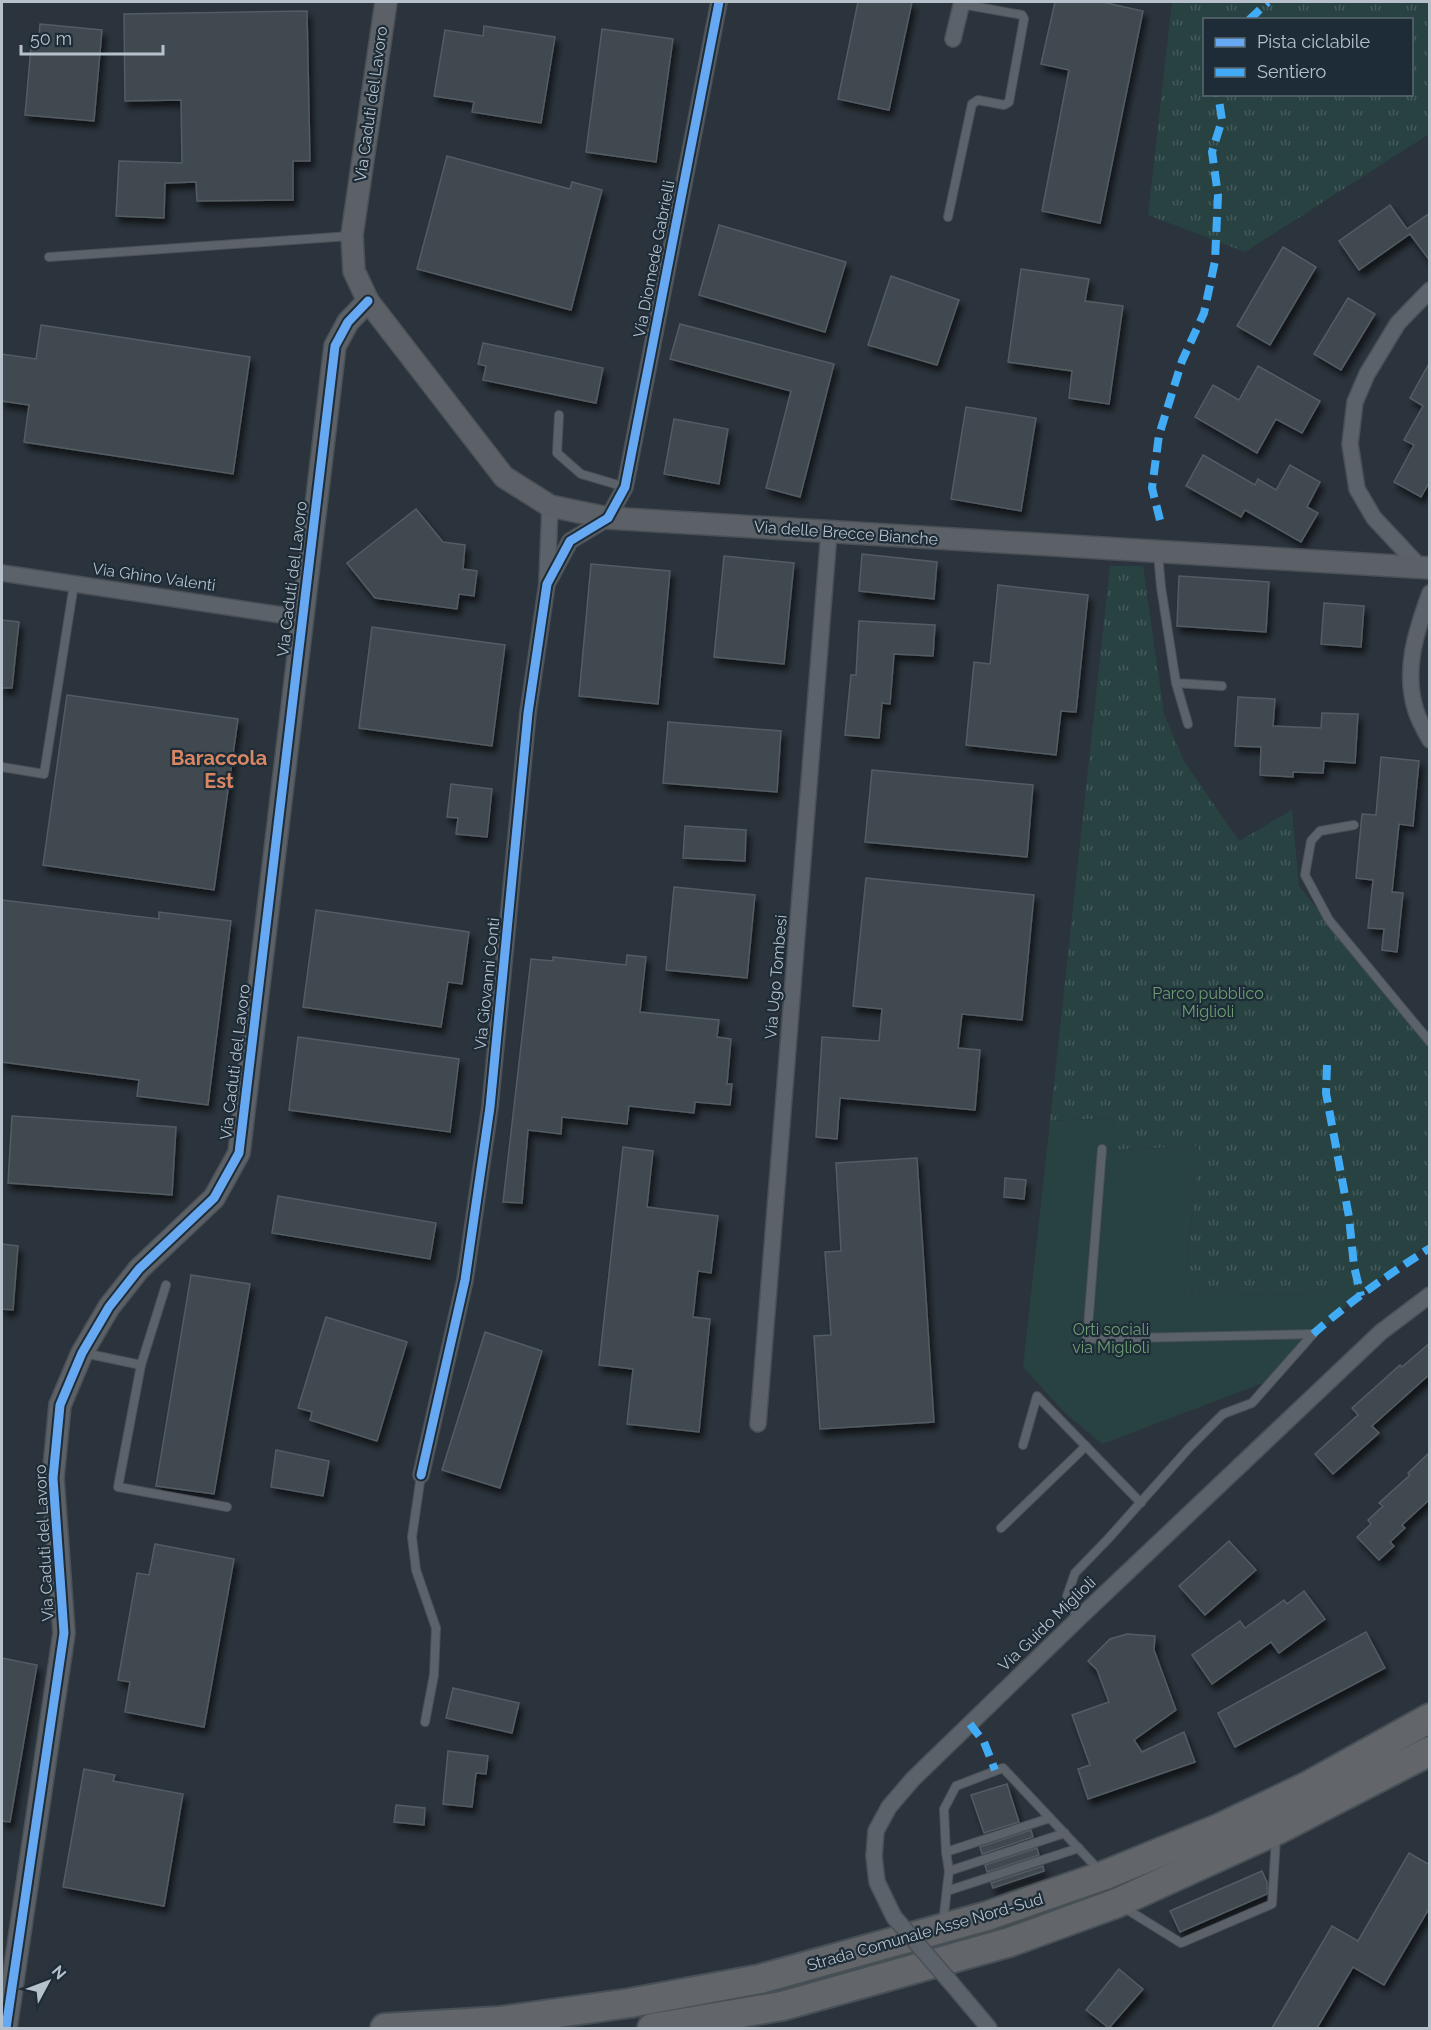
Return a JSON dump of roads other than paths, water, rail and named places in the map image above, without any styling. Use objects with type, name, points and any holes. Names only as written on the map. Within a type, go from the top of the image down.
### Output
[{"type":"highway","name":"Strada Comunale Asse Nord-Sud","points":[[385,2028],[500,2021],[641,2001],[760,1979],[987,1916],[1105,1875],[1220,1828],[1308,1786],[1430,1718]]},
{"type":"highway","name":"Strada Comunale Asse Nord-Sud","points":[[652,2028],[782,2006],[1010,1942],[1117,1903],[1277,1830],[1430,1751]]},
{"type":"street","name":"Via Caduti del Lavoro","points":[[6,2028],[8,1972],[64,1633],[52,1478],[60,1405],[82,1353],[110,1307],[139,1269],[214,1198],[239,1153],[335,346],[348,322],[368,301],[354,271],[352,235],[386,2]]},
{"type":"street","name":"Via Diomede Gabrielli","points":[[608,518],[625,487],[719,2]]},
{"type":"street","points":[[953,39],[962,3]]},
{"type":"street","name":"Via delle Brecce Bianche","points":[[1425,567],[1374,518],[1357,489],[1350,444],[1355,402],[1367,374],[1398,323],[1430,290]]},
{"type":"street","name":"Via delle Brecce Bianche","points":[[368,301],[504,477],[550,506],[608,518],[1425,567]]},
{"type":"street","name":"Via Giovanni Conti","points":[[421,1475],[465,1280],[490,1107],[528,713],[547,584],[550,506]]},
{"type":"street","name":"Via Giovanni Conti","points":[[547,584],[570,541],[608,518]]},
{"type":"street","name":"Via Ugo Tombesi","points":[[758,1424],[829,532]]},
{"type":"street","name":"Via Ghino Valenti","points":[[2,573],[302,618]]},
{"type":"street","points":[[1430,593],[1418,627],[1409,670],[1416,711],[1430,740]]},
{"type":"street","name":"Via Guido Miglioli","points":[[989,2028],[894,1917],[877,1882],[874,1856],[876,1831],[889,1807],[913,1779],[1078,1619],[1381,1332],[1430,1295]]},
{"type":"lane","points":[[948,217],[972,104],[978,100],[1004,105],[1009,102],[1024,19],[1022,15],[962,3]]},
{"type":"lane","points":[[49,257],[352,235]]},
{"type":"lane","points":[[559,416],[557,453],[580,474],[625,487]]},
{"type":"lane","points":[[1158,552],[1161,587],[1176,682],[1188,724]]},
{"type":"lane","points":[[2,767],[44,774],[74,584]]},
{"type":"lane","points":[[1176,682],[1222,686]]},
{"type":"lane","points":[[1354,825],[1320,831],[1311,841],[1305,875],[1329,920],[1430,1042]]},
{"type":"lane","points":[[1078,1619],[1067,1596],[1075,1573],[1189,1448],[1223,1414],[1252,1403],[1313,1334],[1087,1339],[1102,1149]]},
{"type":"lane","points":[[166,1285],[141,1365],[118,1488],[227,1507]]},
{"type":"lane","points":[[82,1353],[141,1365]]},
{"type":"lane","points":[[1023,1445],[1037,1396],[1141,1503]]},
{"type":"lane","points":[[1001,1528],[1086,1446]]},
{"type":"lane","points":[[421,1475],[412,1537],[416,1570],[436,1628],[434,1675],[425,1722]]},
{"type":"lane","points":[[943,1928],[949,1871],[944,1809],[956,1786],[995,1770],[1003,1768],[1105,1875]]},
{"type":"lane","points":[[946,1852],[1050,1818]]},
{"type":"lane","points":[[1117,1903],[1181,1944],[1272,1904],[1277,1830]]},
{"type":"lane","points":[[949,1871],[1065,1833]]},
{"type":"lane","points":[[946,1891],[1079,1848]]},
{"type":"district","name":"Baraccola Est","points":[[219,770]]},
{"type":"park label","name":"Parco pubblico Miglioli","points":[[1208,1002]]},
{"type":"park label","name":"Orti sociali via Miglioli","points":[[1111,1338]]}]
